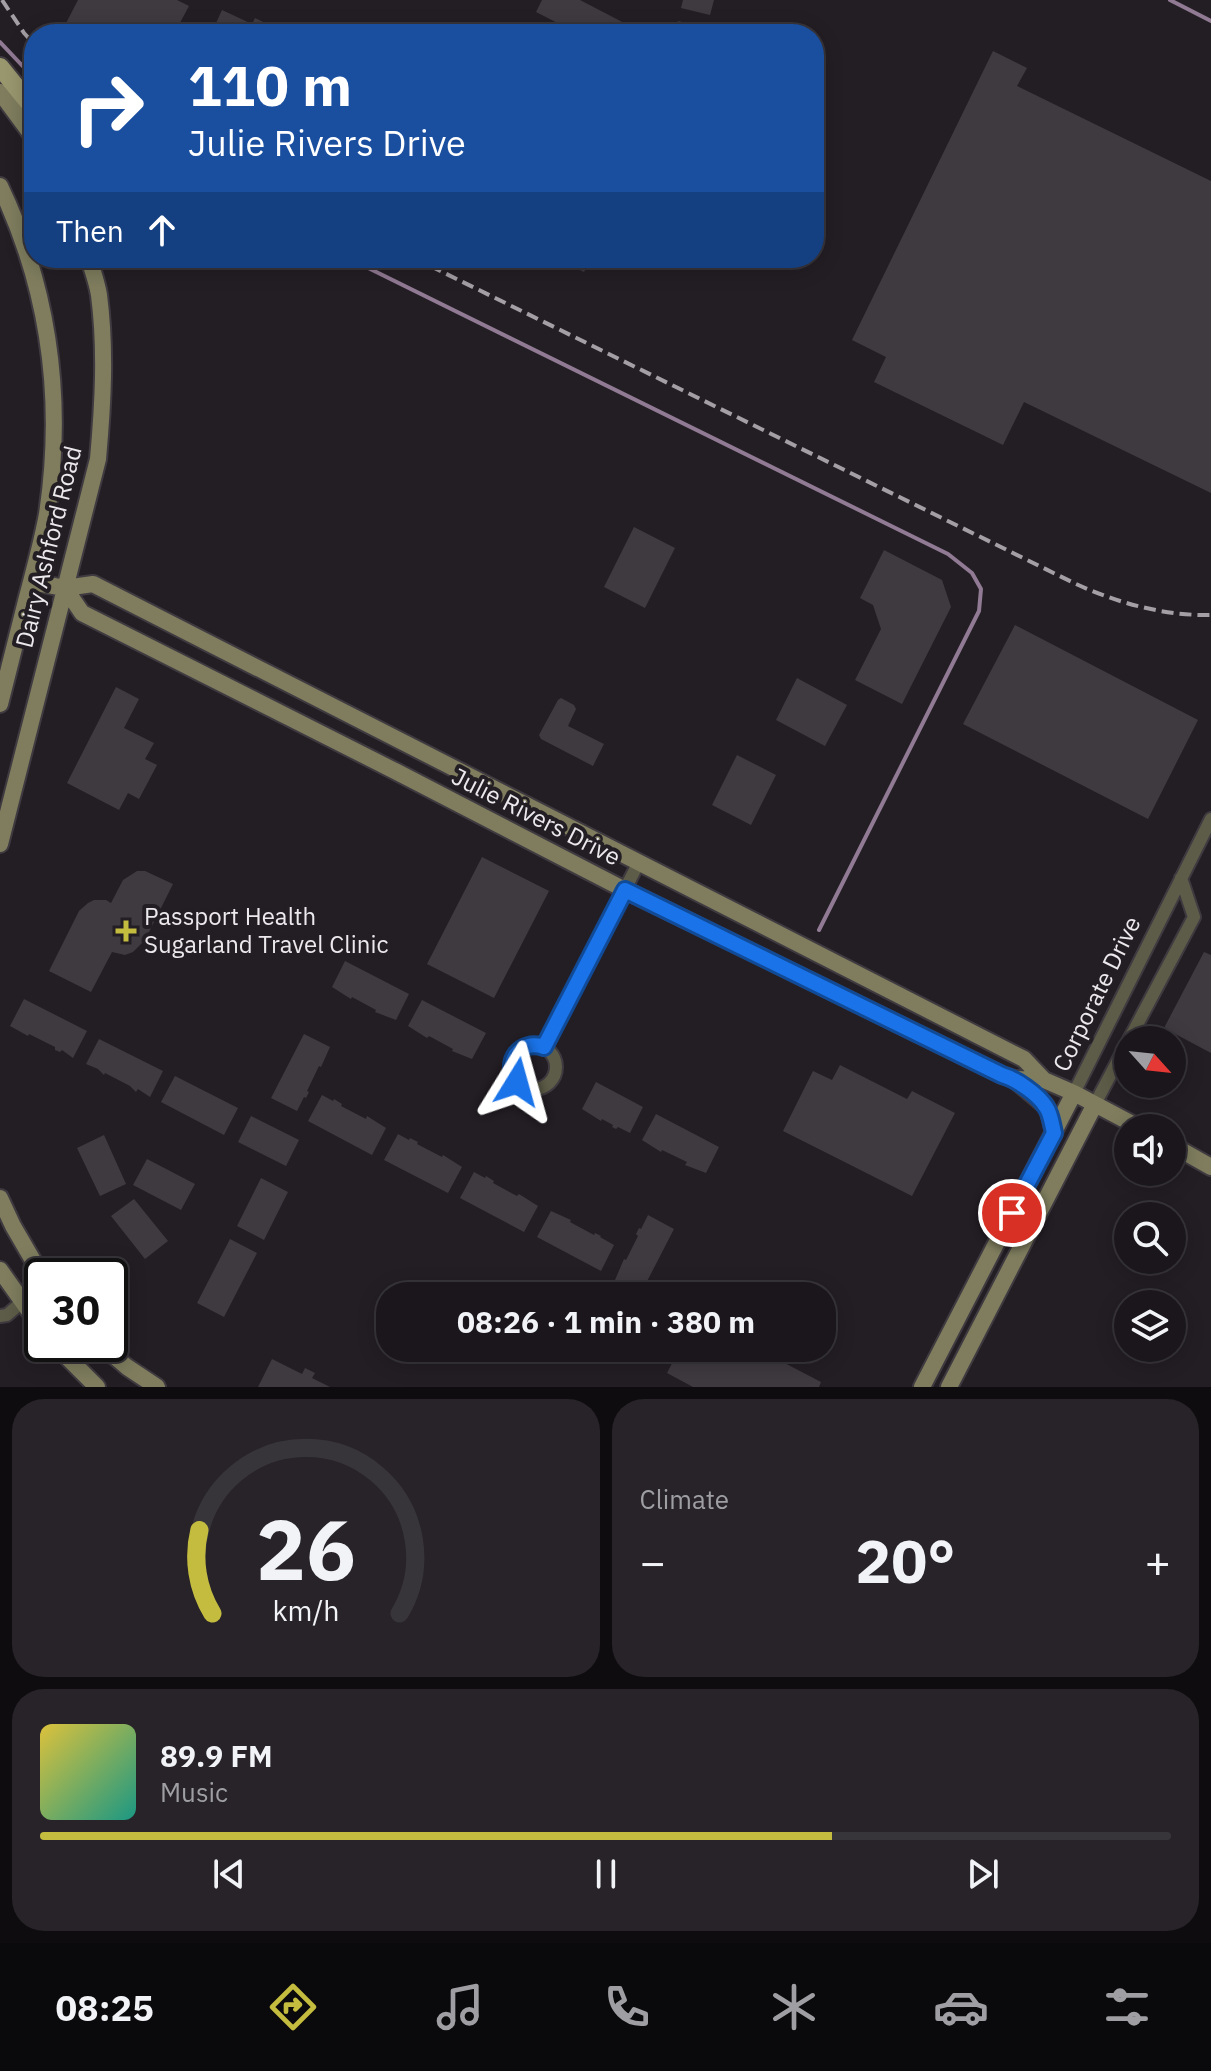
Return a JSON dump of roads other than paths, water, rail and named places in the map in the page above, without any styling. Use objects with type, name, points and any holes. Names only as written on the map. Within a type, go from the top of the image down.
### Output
[{"type":"main road","points":[[0,67],[24,97]]},
{"type":"street","points":[[0,92],[24,124]]},
{"type":"street","name":"Dairy Ashford Road","points":[[0,186],[24,246]]},
{"type":"street","name":"Dairy Ashford Road","points":[[0,704],[46,516],[53,464],[54,396],[50,356],[31,268]]},
{"type":"street","name":"Dairy Ashford Road","points":[[0,844],[98,459],[104,401],[99,292],[92,268]]},
{"type":"street","name":"Julie Rivers Drive","points":[[31,582],[65,588],[93,584],[1024,1059],[1044,1080]]},
{"type":"street","name":"Julie Rivers Drive","points":[[65,588],[82,613],[625,890],[994,1071],[1014,1079],[1044,1080],[1114,1114]]},
{"type":"street","points":[[397,772],[409,745]]},
{"type":"street","name":"Corporate Drive","points":[[922,1387],[1054,1133],[1211,819]]},
{"type":"street","points":[[544,1047],[638,864]]},
{"type":"street","name":"Corporate Drive","points":[[1135,1026],[1194,917],[1181,878]]},
{"type":"street","points":[[743,948],[760,926]]},
{"type":"street","points":[[1105,1032],[1114,1036]]},
{"type":"street","name":"Corporate Drive","points":[[949,1387],[1114,1066]]},
{"type":"street","points":[[1014,1079],[1045,1105],[1054,1133]]},
{"type":"street","points":[[1186,1153],[1211,1167]]},
{"type":"street","points":[[0,1198],[32,1258]]},
{"type":"street","points":[[0,1270],[24,1305]]},
{"type":"street","points":[[0,1316],[7,1315],[22,1302]]},
{"type":"street","points":[[72,1362],[97,1387]]},
{"type":"street","points":[[121,1362],[157,1387]]},
{"type":"waterway","points":[[1170,0],[1211,21]]},
{"type":"waterway","points":[[0,42],[24,67]]},
{"type":"waterway","points":[[368,268],[948,554],[972,573],[981,589],[979,611],[819,930]]},
{"type":"railway","points":[[2,0],[24,33]]},
{"type":"railway","points":[[434,268],[1076,584],[1142,607],[1211,615]]},
{"type":"place","name":"Passport Health Sugarland Travel Clinic","points":[[126,931]]}]
